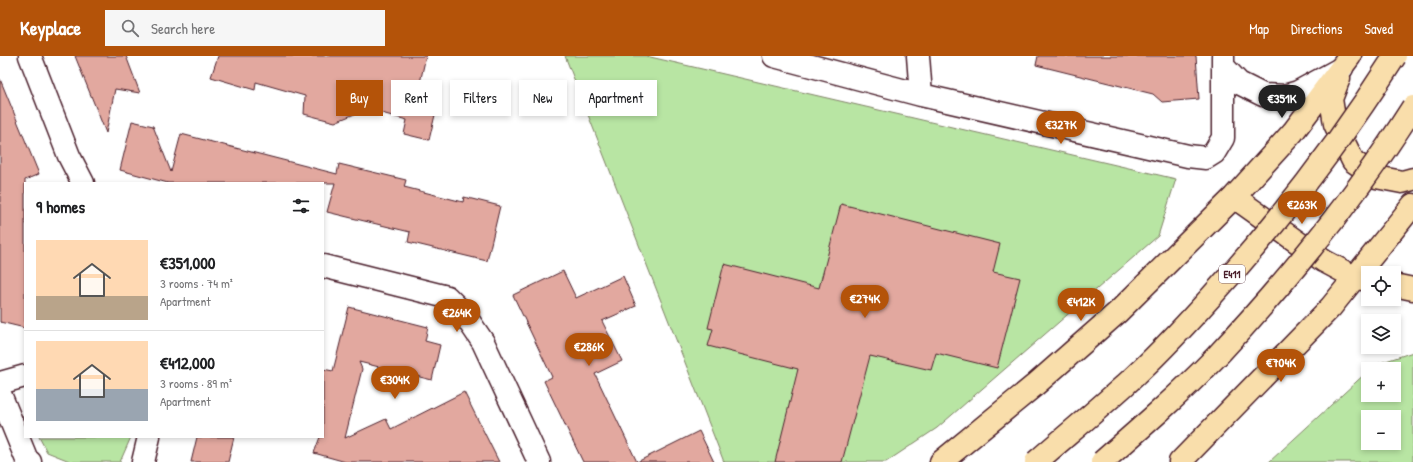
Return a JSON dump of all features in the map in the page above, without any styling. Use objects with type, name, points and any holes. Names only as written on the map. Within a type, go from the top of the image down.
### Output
[{"type":"main road","name":"E411","points":[[1036,462],[1126,384],[1184,327],[1256,247],[1310,180],[1366,101],[1395,56]]},
{"type":"main road","points":[[1346,62],[1331,99],[1335,124],[1353,161],[1376,177],[1402,182],[1413,179]]},
{"type":"main road","points":[[941,462],[1035,385],[1118,312],[1234,197],[1293,132],[1346,62]]},
{"type":"main road","points":[[1102,462],[1154,417],[1215,357],[1289,273],[1342,206],[1413,108]]},
{"type":"main road","points":[[1234,197],[1324,261],[1361,279]]},
{"type":"main road","points":[[1371,266],[1413,205]]},
{"type":"main road","points":[[1180,462],[1361,280]]},
{"type":"main road","points":[[1401,286],[1413,289]]},
{"type":"street","points":[[30,56],[69,156],[82,182]]},
{"type":"street","points":[[774,56],[921,95],[1188,156],[1206,158],[1214,153],[1223,138],[1223,61]]},
{"type":"street","points":[[918,56],[921,95]]},
{"type":"street","points":[[1223,61],[1239,83],[1263,95],[1284,96],[1298,92],[1346,62]]},
{"type":"street","points":[[324,266],[447,297],[464,314],[483,342],[539,462]]},
{"type":"street","points":[[0,383],[24,376]]},
{"type":"street","points":[[0,394],[30,462]]},
{"type":"street","points":[[143,462],[149,438]]},
{"type":"green space","points":[[565,56],[646,56],[1176,179],[1158,236],[937,428],[886,462],[724,462],[588,116],[657,116],[657,80],[575,80],[575,82]]},
{"type":"green space","points":[[1413,352],[1413,462],[1269,462],[1361,377],[1361,402],[1401,402],[1401,362],[1383,362]]},
{"type":"green space","points":[[40,438],[131,438],[120,462],[72,462],[47,452]]},
{"type":"building","points":[[75,56],[126,56],[140,93],[115,89],[106,133]]},
{"type":"building","points":[[218,56],[426,56],[421,80],[391,80],[391,116],[383,113],[383,80],[336,80],[336,116],[350,116],[335,122],[304,114],[305,96],[256,82],[255,90],[211,77]]},
{"type":"building","points":[[1038,56],[1196,56],[1199,99],[1162,102],[1153,94],[1036,65]]},
{"type":"building","points":[[0,79],[39,174],[25,180],[24,182],[24,328],[0,322]]},
{"type":"building","points":[[392,116],[435,116],[429,140],[404,134],[407,120]]},
{"type":"building","points":[[132,121],[153,126],[171,172],[181,134],[337,174],[339,164],[406,180],[404,187],[463,202],[464,197],[500,206],[487,261],[408,242],[410,232],[327,212],[335,183],[164,182],[120,170]]},
{"type":"building","points":[[841,204],[1000,244],[993,272],[1020,278],[997,368],[936,353],[931,370],[870,356],[842,462],[775,462],[798,369],[708,346],[713,329],[708,328],[724,264],[819,288]]},
{"type":"building","points":[[563,271],[576,298],[623,276],[636,306],[602,321],[622,361],[595,374],[637,462],[583,462],[544,381],[552,377],[513,295]]},
{"type":"building","points":[[349,307],[428,327],[425,341],[440,345],[432,380],[359,362],[362,369],[345,438],[386,419],[391,429],[464,392],[499,462],[346,462],[314,453],[320,438],[324,438],[324,369],[333,371]]},
{"type":"building","points":[[699,431],[714,462],[637,462]]},
{"type":"building","points":[[197,438],[234,438],[228,462],[191,462]]}]
